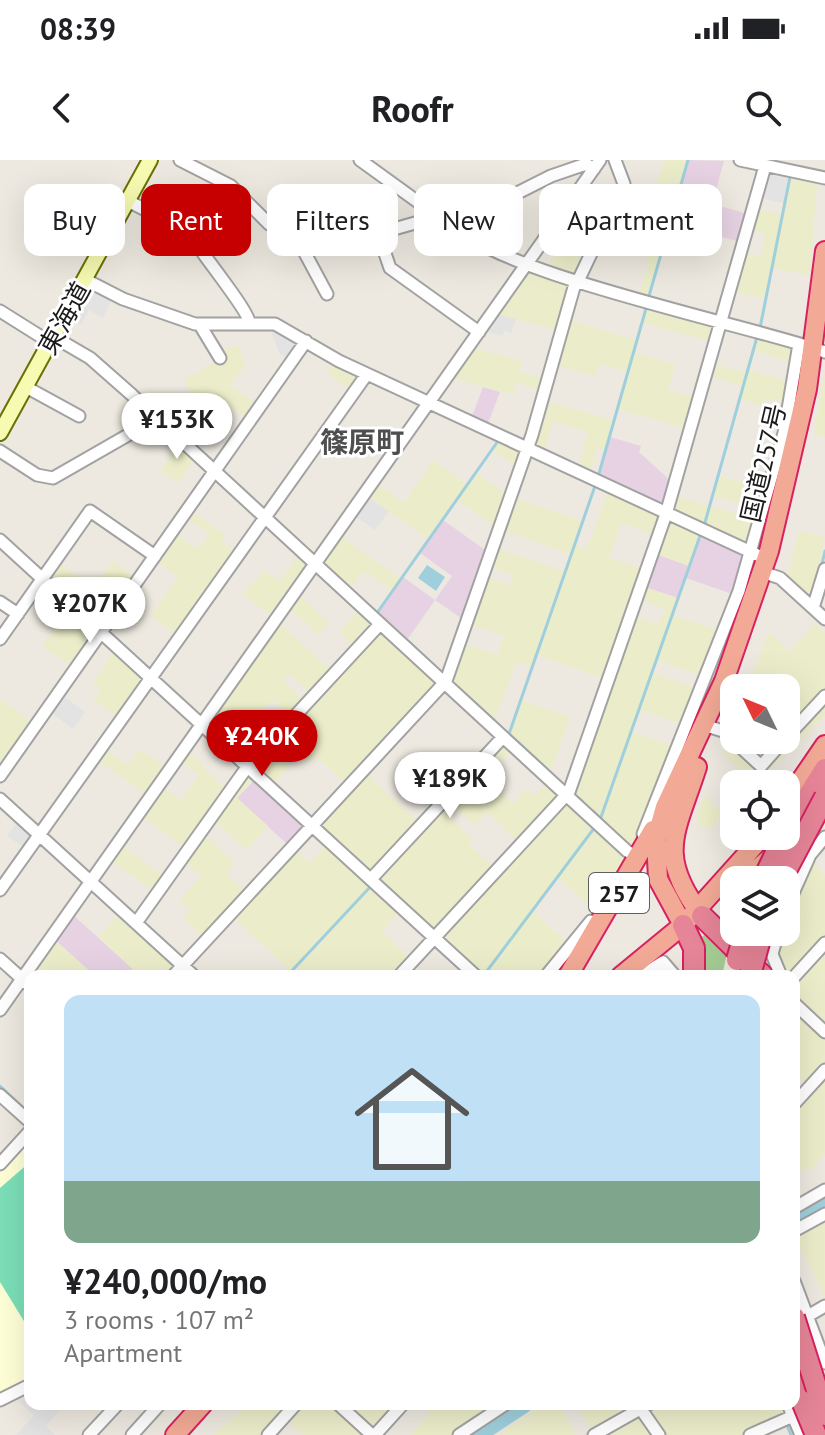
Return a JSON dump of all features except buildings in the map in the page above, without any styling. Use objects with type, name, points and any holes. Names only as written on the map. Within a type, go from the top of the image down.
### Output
[{"type":"highway","name":"国道257号","points":[[726,674],[791,465],[825,251]]},
{"type":"highway","name":"国道257号","points":[[683,925],[661,889],[656,869],[656,839],[665,807],[720,690]]},
{"type":"highway","name":"国道257号","points":[[699,912],[675,873],[671,849],[675,824],[720,694]]},
{"type":"highway","points":[[800,782],[825,745]]},
{"type":"highway","points":[[800,810],[825,769]]},
{"type":"highway","name":"257","points":[[683,925],[687,911],[667,876],[663,850],[669,824],[694,776]]},
{"type":"highway","points":[[788,866],[825,797]]},
{"type":"highway","name":"257","points":[[571,970],[665,807]]},
{"type":"highway","points":[[760,866],[825,808]]},
{"type":"highway","points":[[699,912],[752,850]]},
{"type":"highway","points":[[628,970],[720,898]]},
{"type":"highway","points":[[699,912],[745,970]]},
{"type":"highway","points":[[683,925],[694,948],[694,970]]},
{"type":"highway","points":[[746,946],[747,970]]},
{"type":"highway","points":[[748,970],[757,946]]},
{"type":"highway","points":[[803,1320],[800,1409],[825,1415]]},
{"type":"highway","points":[[175,1435],[198,1410]]},
{"type":"main road","name":"東海道","points":[[0,432],[150,160]]},
{"type":"street","points":[[180,160],[231,186],[267,222]]},
{"type":"street","points":[[360,160],[375,173],[414,196]]},
{"type":"street","points":[[178,970],[444,683],[527,449],[577,280],[623,188],[624,180],[615,160]]},
{"type":"street","points":[[740,160],[825,178]]},
{"type":"street","points":[[34,970],[91,882],[597,165],[586,164],[559,173],[523,190]]},
{"type":"street","points":[[405,970],[566,795],[666,514],[765,166]]},
{"type":"street","points":[[128,201],[141,208]]},
{"type":"street","points":[[209,256],[224,286],[247,312],[249,322]]},
{"type":"street","points":[[307,256],[327,294]]},
{"type":"street","points":[[386,256],[390,268],[479,332]]},
{"type":"street","points":[[506,256],[526,266],[812,348]]},
{"type":"street","points":[[86,280],[123,299],[200,325],[275,324],[367,374],[666,514],[759,562],[825,619]]},
{"type":"street","points":[[0,311],[90,358],[566,795],[636,855]]},
{"type":"street","points":[[200,325],[220,358]]},
{"type":"street","points":[[0,776],[306,341]]},
{"type":"street","points":[[0,890],[367,374]]},
{"type":"street","points":[[26,387],[79,416]]},
{"type":"street","points":[[0,451],[37,475],[53,478],[128,435],[146,410]]},
{"type":"street","points":[[0,639],[86,509],[155,556]]},
{"type":"street","points":[[0,540],[470,970]]},
{"type":"street","points":[[551,970],[595,916],[636,855],[722,639],[759,562]]},
{"type":"street","points":[[813,608],[825,569]]},
{"type":"street","points":[[0,602],[18,614]]},
{"type":"street","points":[[136,923],[248,767],[380,624]]},
{"type":"street","points":[[800,723],[825,696]]},
{"type":"street","points":[[710,727],[720,730]]},
{"type":"street","points":[[371,879],[503,737]]},
{"type":"street","points":[[748,754],[761,766],[772,754]]},
{"type":"street","points":[[0,799],[187,970]]},
{"type":"street","points":[[800,878],[810,855],[825,837]]},
{"type":"street","points":[[800,970],[825,943]]},
{"type":"street","points":[[774,946],[772,954],[779,970]]},
{"type":"street","points":[[0,959],[24,980]]},
{"type":"street","points":[[648,970],[657,963],[668,965],[671,970]]},
{"type":"street","points":[[0,1010],[24,984]]},
{"type":"street","points":[[800,1009],[825,1032]]},
{"type":"street","points":[[800,1097],[825,1070]]},
{"type":"street","points":[[0,1095],[24,1117]]},
{"type":"street","points":[[0,1164],[24,1138]]},
{"type":"street","points":[[800,1205],[825,1190]]},
{"type":"street","points":[[800,1228],[825,1214]]},
{"type":"street","points":[[825,1306],[803,1320],[825,1363]]},
{"type":"street","points":[[0,1400],[24,1388]]},
{"type":"street","points":[[800,1409],[825,1415]]},
{"type":"street","points":[[89,1435],[112,1410]]},
{"type":"street","points":[[132,1435],[155,1410]]},
{"type":"street","points":[[268,1435],[291,1410]]},
{"type":"street","points":[[345,1410],[374,1435],[397,1410]]},
{"type":"street","points":[[459,1435],[488,1410]]},
{"type":"street","points":[[594,1435],[636,1410]]},
{"type":"street","points":[[645,1410],[659,1435]]},
{"type":"street","points":[[750,1435],[798,1410]]},
{"type":"shaded area","points":[[664,160],[687,160],[680,184],[657,184]]},
{"type":"shaded area","points":[[689,160],[724,161],[718,184],[682,184]]},
{"type":"shaded area","points":[[769,171],[789,176],[784,203],[759,198]]},
{"type":"shaded area","points":[[791,176],[817,182],[810,275],[773,268]]},
{"type":"shaded area","points":[[722,207],[748,214],[740,242],[722,237]]},
{"type":"shaded area","points":[[756,209],[782,214],[765,298],[733,292],[743,254],[761,256],[765,233],[750,230]]},
{"type":"shaded area","points":[[554,256],[576,256],[584,262],[575,276],[546,267]]},
{"type":"shaded area","points":[[660,256],[648,297],[639,294],[649,260],[645,258]]},
{"type":"shaded area","points":[[531,271],[570,283],[558,331],[497,314]]},
{"type":"shaded area","points":[[91,286],[113,297],[103,318],[89,310],[81,325],[72,321]]},
{"type":"shaded area","points":[[648,305],[715,324],[712,342],[643,323]]},
{"type":"shaded area","points":[[497,314],[516,319],[511,333],[504,331],[503,336],[485,331]]},
{"type":"shaded area","points":[[568,320],[636,340],[627,372],[599,364],[595,376],[555,365]]},
{"type":"shaded area","points":[[270,328],[300,343],[288,360],[279,353]]},
{"type":"shaded area","points":[[758,336],[796,347],[793,362],[754,351]]},
{"type":"shaded area","points":[[238,346],[245,365],[230,385],[257,404],[247,418],[215,396],[201,416],[194,412],[177,431],[159,415],[191,393],[184,380],[222,358],[220,350]]},
{"type":"shaded area","points":[[473,348],[522,361],[520,372],[545,379],[542,390],[516,383],[513,395],[452,378]]},
{"type":"shaded area","points":[[634,353],[675,364],[668,390],[696,398],[687,429],[618,409]]},
{"type":"shaded area","points":[[334,363],[361,375],[352,391],[327,373]]},
{"type":"shaded area","points":[[712,363],[746,373],[743,386],[709,376]]},
{"type":"shaded area","points":[[825,366],[825,437],[814,434]]},
{"type":"shaded area","points":[[749,370],[790,382],[787,404],[765,398],[762,406],[740,399]]},
{"type":"shaded area","points":[[483,387],[500,392],[487,426],[471,419]]},
{"type":"shaded area","points":[[545,401],[613,420],[605,450],[597,448],[590,474],[578,469],[588,432],[553,422],[544,453],[533,445]]},
{"type":"shaded area","points":[[610,437],[641,446],[639,452],[672,482],[665,507],[598,478]]},
{"type":"shaded area","points":[[499,440],[521,451],[518,468],[493,450]]},
{"type":"shaded area","points":[[178,445],[194,460],[178,483],[160,471]]},
{"type":"shaded area","points":[[433,460],[467,484],[428,539],[368,497],[377,484],[404,503]]},
{"type":"shaded area","points":[[477,473],[508,495],[497,528],[457,500]]},
{"type":"shaded area","points":[[719,476],[766,489],[760,509],[713,496]]},
{"type":"shaded area","points":[[608,491],[660,516],[656,535],[621,523],[609,557],[644,570],[605,679],[537,655],[575,545],[587,549]]},
{"type":"shaded area","points":[[675,496],[709,505],[702,527],[672,513]]},
{"type":"shaded area","points":[[368,497],[389,511],[375,530],[355,516]]},
{"type":"shaded area","points":[[514,498],[582,521],[570,554],[502,530]]},
{"type":"shaded area","points":[[710,506],[757,520],[749,549],[704,528]]},
{"type":"shaded area","points":[[191,511],[226,536],[222,542],[234,551],[175,634],[150,616],[178,577],[156,561],[175,534],[197,549],[209,534],[187,518]]},
{"type":"shaded area","points":[[443,520],[488,552],[464,620],[435,600],[452,576],[420,553]]},
{"type":"shaded area","points":[[670,521],[700,535],[689,566],[656,554]]},
{"type":"shaded area","points":[[799,531],[825,537],[812,601],[787,577]]},
{"type":"shaded area","points":[[701,535],[747,557],[735,595],[686,578]]},
{"type":"shaded area","points":[[340,536],[400,578],[392,590],[364,571],[351,588],[322,562]]},
{"type":"shaded area","points":[[496,548],[564,571],[531,667],[516,662],[495,720],[450,679],[463,643],[497,655],[504,636],[470,624],[486,577],[510,585],[513,575],[490,567]]},
{"type":"shaded area","points":[[656,554],[689,566],[678,598],[644,587]]},
{"type":"shaded area","points":[[298,556],[306,564],[270,614],[242,595],[264,571],[280,581]]},
{"type":"shaded area","points":[[112,561],[135,577],[107,617],[94,606],[87,613],[49,579],[58,562],[94,586]]},
{"type":"shaded area","points":[[403,577],[435,600],[407,640],[378,613]]},
{"type":"shaded area","points":[[644,587],[678,598],[601,817],[573,791],[634,616],[658,624],[664,608],[640,600]]},
{"type":"shaded area","points":[[299,595],[329,623],[318,635],[289,608]]},
{"type":"shaded area","points":[[69,608],[95,632],[72,667],[42,646]]},
{"type":"shaded area","points":[[358,611],[373,624],[355,647],[339,632]]},
{"type":"shaded area","points":[[673,615],[722,632],[704,677],[657,660]]},
{"type":"shaded area","points":[[279,623],[332,672],[311,694],[289,674],[283,680],[305,701],[290,717],[272,700],[248,725],[266,743],[247,760],[209,722]]},
{"type":"shaded area","points":[[815,624],[825,632],[825,690],[800,718],[800,674],[753,674],[768,632],[789,652]]},
{"type":"shaded area","points":[[381,631],[437,683],[344,783],[316,756],[310,762],[279,738]]},
{"type":"shaded area","points":[[115,650],[144,677],[116,717],[93,700],[101,689],[92,683]]},
{"type":"shaded area","points":[[653,673],[699,689],[685,725],[640,710]]},
{"type":"shaded area","points":[[62,695],[85,712],[73,729],[50,712]]},
{"type":"shaded area","points":[[0,699],[33,722],[5,762],[0,759]]},
{"type":"shaded area","points":[[521,700],[570,717],[551,771],[509,733]]},
{"type":"shaded area","points":[[825,701],[825,716],[800,740],[800,728]]},
{"type":"shaded area","points":[[632,732],[676,747],[633,849],[601,821]]},
{"type":"shaded area","points":[[503,743],[511,750],[499,763],[506,770],[493,785],[513,804],[527,789],[535,796],[547,783],[559,795],[519,842],[487,812],[474,825],[449,802]]},
{"type":"shaded area","points":[[103,748],[128,765],[140,749],[163,765],[144,793],[96,759]]},
{"type":"shaded area","points":[[269,749],[289,767],[273,784],[255,768]]},
{"type":"shaded area","points":[[188,752],[204,764],[202,767],[227,790],[186,848],[142,817],[163,788],[182,800],[199,774],[181,762]]},
{"type":"shaded area","points":[[723,754],[742,754],[760,770],[740,770]]},
{"type":"shaded area","points":[[777,754],[786,754],[769,770],[762,770]]},
{"type":"shaded area","points":[[365,773],[419,823],[371,874],[319,823]]},
{"type":"shaded area","points":[[246,774],[255,779],[237,798],[268,826],[246,850],[213,820]]},
{"type":"shaded area","points":[[255,779],[306,825],[287,844],[237,798]]},
{"type":"shaded area","points":[[704,796],[720,810],[720,818],[712,827],[699,827],[697,814]]},
{"type":"shaded area","points":[[567,802],[594,827],[487,970],[477,970],[441,935]]},
{"type":"shaded area","points":[[442,810],[473,839],[468,844],[494,868],[433,931],[377,880]]},
{"type":"shaded area","points":[[18,821],[33,834],[25,848],[7,836]]},
{"type":"shaded area","points":[[595,828],[628,858],[595,912],[558,878]]},
{"type":"shaded area","points":[[204,834],[235,863],[226,873],[245,891],[202,936],[183,919],[190,911],[179,901],[201,877],[184,861]]},
{"type":"shaded area","points":[[327,845],[371,884],[290,970],[232,916],[295,849],[310,863]]},
{"type":"shaded area","points":[[122,846],[166,877],[155,892],[111,861]]},
{"type":"shaded area","points":[[812,862],[825,874],[825,937],[792,970],[784,970],[777,954],[780,946],[800,946],[800,894]]},
{"type":"shaded area","points":[[372,885],[400,911],[381,931],[411,959],[401,970],[296,970]]},
{"type":"shaded area","points":[[533,911],[570,945],[548,970],[489,970]]},
{"type":"shaded area","points":[[119,914],[175,965],[170,970],[134,970],[98,937]]},
{"type":"shaded area","points":[[73,915],[133,969],[88,970],[55,940]]},
{"type":"shaded area","points":[[55,940],[88,970],[34,970]]},
{"type":"shaded area","points":[[822,953],[825,956],[825,1027],[800,1001],[800,977]]},
{"type":"shaded area","points":[[800,1014],[825,1037],[825,1065],[807,1084],[800,1078]]},
{"type":"shaded area","points":[[825,1076],[825,1154],[809,1172],[804,1168],[800,1172],[800,1103]]},
{"type":"shaded area","points":[[24,1142],[24,1385],[0,1396],[0,1168]]},
{"type":"shaded area","points":[[825,1218],[825,1297],[800,1247],[800,1232]]},
{"type":"shaded area","points":[[24,1392],[24,1406],[14,1397]]},
{"type":"shaded area","points":[[28,1410],[60,1410],[46,1426],[55,1435],[16,1435],[34,1416]]},
{"type":"shaded area","points":[[242,1410],[285,1410],[262,1435],[213,1435]]},
{"type":"shaded area","points":[[294,1410],[339,1410],[366,1435],[303,1435],[286,1419]]},
{"type":"shaded area","points":[[351,1410],[392,1410],[372,1429]]},
{"type":"shaded area","points":[[427,1410],[486,1412],[452,1435],[410,1435],[430,1413]]},
{"type":"shaded area","points":[[536,1410],[562,1410],[576,1435],[498,1435]]},
{"type":"shaded area","points":[[580,1410],[631,1410],[592,1432]]},
{"type":"shaded area","points":[[785,1410],[787,1414],[743,1435],[665,1435],[650,1412]]},
{"type":"shaded area","points":[[636,1416],[652,1435],[602,1435]]},
{"type":"green space","points":[[707,932],[727,953],[723,970],[701,970],[702,937]]},
{"type":"green space","points":[[24,1167],[24,1321],[0,1282],[0,1188]]},
{"type":"water","points":[[427,565],[445,577],[436,591],[418,578]]},
{"type":"waterway","points":[[649,296],[688,160]]},
{"type":"waterway","points":[[760,328],[790,177]]},
{"type":"waterway","points":[[598,477],[647,305]]},
{"type":"waterway","points":[[704,526],[757,337]]},
{"type":"waterway","points":[[377,613],[498,441]]},
{"type":"waterway","points":[[509,734],[595,486]]},
{"type":"waterway","points":[[600,820],[700,536]]},
{"type":"waterway","points":[[821,568],[825,551]]},
{"type":"waterway","points":[[354,592],[378,614]]},
{"type":"waterway","points":[[408,641],[444,675]]},
{"type":"waterway","points":[[451,681],[495,721]]},
{"type":"waterway","points":[[507,732],[546,768]]},
{"type":"waterway","points":[[549,771],[567,788]]},
{"type":"waterway","points":[[573,793],[582,801]]},
{"type":"waterway","points":[[593,811],[601,819]]},
{"type":"waterway","points":[[488,970],[595,827]]},
{"type":"waterway","points":[[293,970],[371,886]]},
{"type":"waterway","points":[[0,1086],[24,1108]]},
{"type":"waterway","points":[[800,1216],[825,1202]]},
{"type":"waterway","points":[[477,1435],[515,1410]]},
{"type":"waterway","points":[[778,1429],[787,1425],[791,1435]]},
{"type":"district","name":"篠原町","points":[[362,441]]}]
